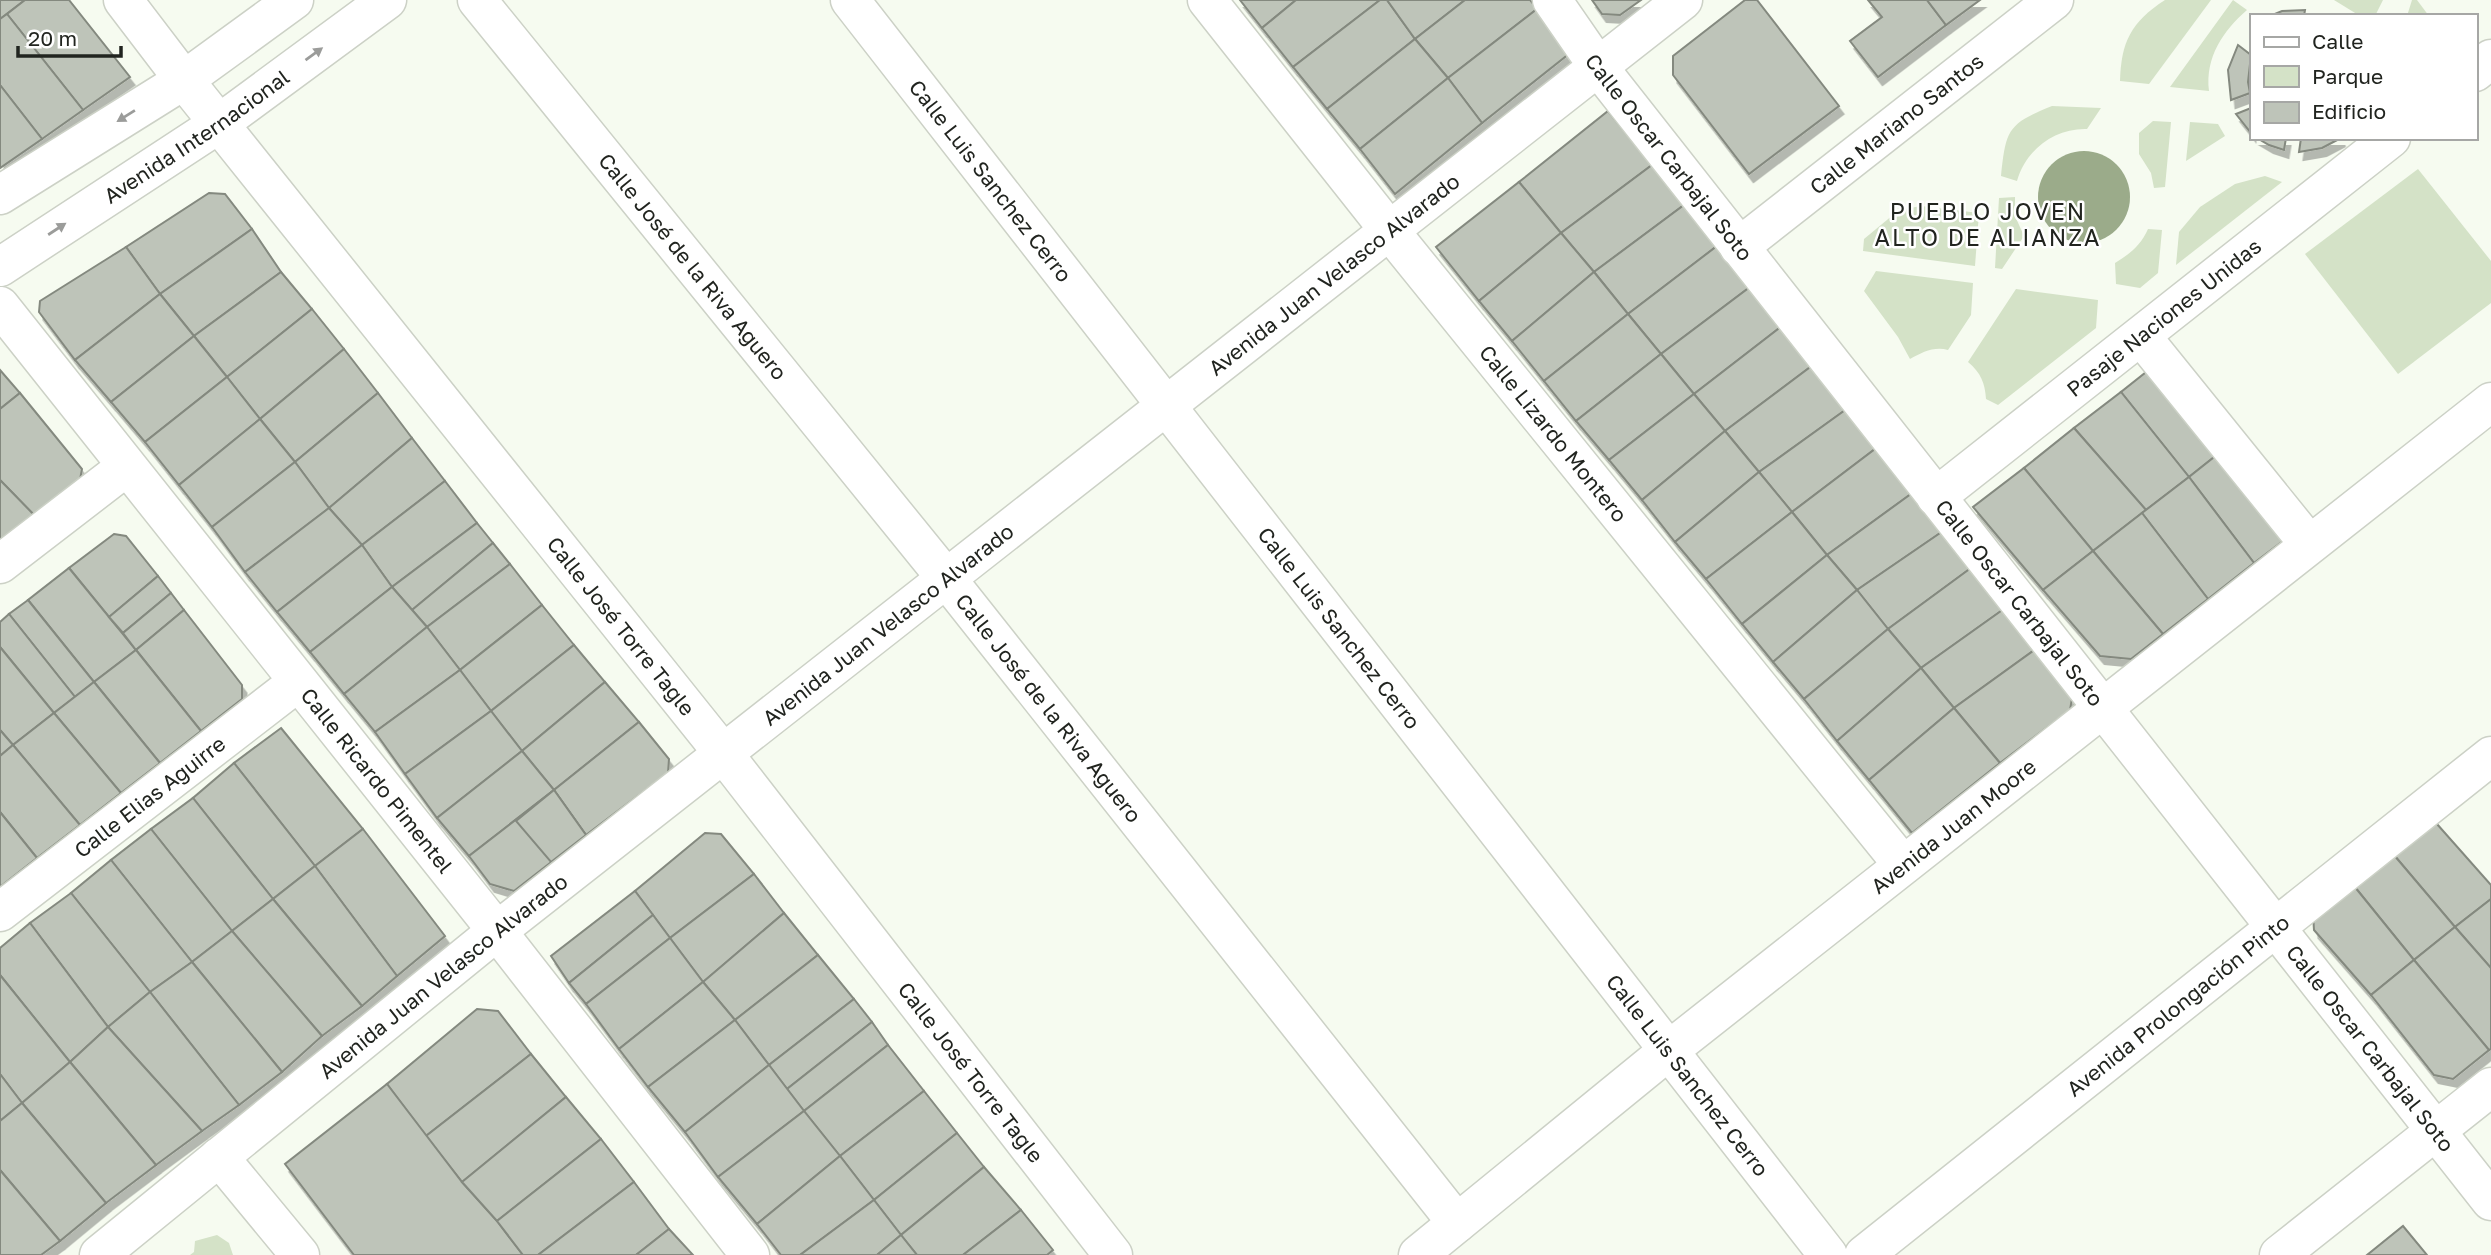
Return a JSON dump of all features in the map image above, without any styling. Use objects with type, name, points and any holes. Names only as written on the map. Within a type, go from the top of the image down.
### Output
[{"type":"street","name":"Calle José Torre Tagle","points":[[123,0],[184,80],[723,753],[1113,1255]]},
{"type":"street","points":[[0,195],[184,80],[294,0]]},
{"type":"street","name":"Avenida Internacional","points":[[0,267],[220,123],[387,0]]},
{"type":"street","name":"Calle José de la Riva Aguero","points":[[477,0],[946,578],[1457,1223]]},
{"type":"street","name":"Calle Luis Sanchez Cerro","points":[[850,0],[1828,1255]]},
{"type":"street","name":"Calle Lizardo Montero","points":[[1207,0],[1389,230],[1903,865]]},
{"type":"street","name":"Calle Oscar Carbajal Soto","points":[[1552,0],[1599,68],[2491,1201]]},
{"type":"street","name":"Avenida Juan Velasco Alvarado","points":[[99,1255],[496,931],[1683,0]]},
{"type":"street","name":"Calle Mariano Santos","points":[[1739,247],[2054,0]]},
{"type":"street","name":"Pasaje Naciones Unidas","points":[[1936,497],[2388,140]]},
{"type":"street","name":"Calle Ricardo Pimentel","points":[[0,306],[750,1255]]},
{"type":"street","points":[[2141,336],[2309,544]]},
{"type":"street","name":"Avenida Juan Moore","points":[[1419,1255],[1668,1051],[2491,402]]},
{"type":"street","points":[[0,564],[126,467]]},
{"type":"street","name":"Calle Elias Aguirre","points":[[0,912],[298,682]]},
{"type":"street","name":"Avenida Prolongación Pinto","points":[[1864,1255],[2491,756]]},
{"type":"street","points":[[2279,1255],[2491,1087]]},
{"type":"street","points":[[219,1157],[300,1255]]},
{"type":"green space","points":[[2165,0],[2211,0],[2149,84],[2120,81],[2123,55],[2130,34],[2144,16]]},
{"type":"green space","points":[[2233,0],[2247,10],[2223,36],[2213,56],[2208,79],[2209,91],[2170,87]]},
{"type":"green space","points":[[2334,0],[2383,0],[2376,14],[2357,14]]},
{"type":"green space","points":[[2412,0],[2417,0],[2428,14],[2408,14]]},
{"type":"green space","points":[[2052,106],[2101,108],[2087,129],[2063,132],[2043,143],[2027,160],[2017,181],[2001,176],[2005,148],[2012,130],[2026,118]]},
{"type":"green space","points":[[2153,121],[2171,122],[2165,187],[2154,188],[2151,173],[2139,154],[2139,133]]},
{"type":"green space","points":[[2190,122],[2218,124],[2225,136],[2186,161]]},
{"type":"green space","points":[[2418,169],[2491,261],[2491,303],[2398,374],[2305,254]]},
{"type":"green space","points":[[2265,176],[2282,182],[2176,265],[2179,232],[2200,207],[2235,184]]},
{"type":"green space","points":[[2015,197],[2015,216],[2024,236],[2002,269],[1995,268],[1999,198]]},
{"type":"green space","points":[[1921,206],[1979,213],[1975,266],[1863,251],[1864,239],[1899,210]]},
{"type":"green space","points":[[2148,229],[2162,230],[2158,273],[2140,288],[2116,284],[2115,263],[2134,249]]},
{"type":"green space","points":[[1876,271],[1973,283],[1971,315],[1948,350],[1929,350],[1910,359],[1898,337],[1864,291]]},
{"type":"green space","points":[[2016,289],[2098,300],[2096,328],[1998,405],[1986,399],[1982,379],[1968,362]]},
{"type":"green space","points":[[217,1235],[229,1243],[233,1255],[190,1255],[194,1252],[195,1241]]},
{"type":"shaded area","points":[[2075,151],[2093,151],[2110,158],[2123,171],[2130,188],[2130,206],[2123,223],[2110,236],[2093,243],[2075,243],[2058,236],[2045,223],[2038,206],[2038,188],[2045,171],[2058,158]]},
{"type":"building","points":[[0,0],[25,0],[0,19]]},
{"type":"building","points":[[25,0],[69,0],[130,77],[83,110],[7,14]]},
{"type":"building","points":[[1240,0],[1296,0],[1262,28]]},
{"type":"building","points":[[1296,0],[1380,0],[1293,67],[1262,28]]},
{"type":"building","points":[[1380,0],[1387,0],[1415,39],[1327,109],[1293,67]]},
{"type":"building","points":[[1387,0],[1465,0],[1415,39]]},
{"type":"building","points":[[1465,0],[1530,0],[1537,9],[1448,78],[1415,39]]},
{"type":"building","points":[[1592,0],[1641,0],[1620,15],[1602,14]]},
{"type":"building","points":[[1745,0],[1757,0],[1839,106],[1749,174],[1673,75],[1673,56]]},
{"type":"building","points":[[1868,0],[1927,0],[1946,25],[1878,77],[1850,41],[1882,17]]},
{"type":"building","points":[[1927,0],[1980,0],[1946,25]]},
{"type":"building","points":[[1537,9],[1570,53],[1482,123],[1448,78]]},
{"type":"building","points":[[2305,10],[2304,14],[2275,14]]},
{"type":"building","points":[[7,14],[83,110],[42,139],[0,85],[0,19]]},
{"type":"building","points":[[1415,39],[1448,78],[1360,149],[1327,109]]},
{"type":"building","points":[[2238,45],[2250,54],[2250,93],[2231,100],[2228,70]]},
{"type":"building","points":[[1448,78],[1482,123],[1395,194],[1360,149]]},
{"type":"building","points":[[0,85],[42,139],[0,168]]},
{"type":"building","points":[[2250,108],[2250,132],[2236,114]]},
{"type":"building","points":[[1608,111],[1652,165],[1561,233],[1519,182]]},
{"type":"building","points":[[2260,140],[2286,140],[2284,150]]},
{"type":"building","points":[[2301,140],[2337,140],[2322,148],[2299,152]]},
{"type":"building","points":[[1652,165],[1684,205],[1594,272],[1561,233]]},
{"type":"building","points":[[1519,182],[1561,233],[1479,301],[1436,247]]},
{"type":"building","points":[[209,193],[225,194],[252,229],[160,294],[126,247]]},
{"type":"building","points":[[1684,205],[1717,246],[1628,314],[1594,272]]},
{"type":"building","points":[[252,229],[281,272],[194,336],[160,294]]},
{"type":"building","points":[[1561,233],[1594,272],[1512,341],[1479,301]]},
{"type":"building","points":[[1717,246],[1750,287],[1661,354],[1628,314]]},
{"type":"building","points":[[126,247],[160,294],[75,360],[39,312],[40,301]]},
{"type":"building","points":[[281,272],[312,309],[227,377],[194,336]]},
{"type":"building","points":[[1594,272],[1628,314],[1544,381],[1512,341]]},
{"type":"building","points":[[1750,287],[1782,326],[1694,394],[1661,354]]},
{"type":"building","points":[[160,294],[194,336],[111,402],[75,360]]},
{"type":"building","points":[[312,309],[344,349],[260,419],[227,377]]},
{"type":"building","points":[[1628,314],[1661,354],[1576,421],[1544,381]]},
{"type":"building","points":[[1782,326],[1813,365],[1725,431],[1694,394]]},
{"type":"building","points":[[194,336],[227,377],[145,442],[111,402]]},
{"type":"building","points":[[344,349],[378,393],[295,462],[260,419]]},
{"type":"building","points":[[1661,354],[1694,394],[1609,460],[1576,421]]},
{"type":"building","points":[[1813,365],[1848,408],[1759,472],[1725,431]]},
{"type":"building","points":[[2150,369],[2218,454],[2189,477],[2121,392]]},
{"type":"building","points":[[0,370],[20,393],[0,409]]},
{"type":"building","points":[[227,377],[260,419],[179,485],[145,442]]},
{"type":"building","points":[[2121,392],[2189,477],[2146,510],[2074,428]]},
{"type":"building","points":[[20,393],[82,469],[79,485],[39,520],[0,480],[0,409]]},
{"type":"building","points":[[378,393],[412,438],[329,508],[295,462]]},
{"type":"building","points":[[1694,394],[1725,431],[1642,500],[1609,460]]},
{"type":"building","points":[[1848,408],[1879,446],[1792,512],[1759,472]]},
{"type":"building","points":[[260,419],[295,462],[212,527],[179,485]]},
{"type":"building","points":[[2074,428],[2146,510],[2093,551],[2024,468]]},
{"type":"building","points":[[1725,431],[1759,472],[1675,542],[1642,500]]},
{"type":"building","points":[[412,438],[445,481],[362,545],[329,508]]},
{"type":"building","points":[[1879,446],[1915,491],[1827,555],[1792,512]]},
{"type":"building","points":[[2218,454],[2287,538],[2254,563],[2189,477]]},
{"type":"building","points":[[295,462],[329,508],[245,572],[212,527]]},
{"type":"building","points":[[2024,468],[2093,551],[2043,590],[1973,507]]},
{"type":"building","points":[[1759,472],[1792,512],[1706,579],[1675,542]]},
{"type":"building","points":[[2189,477],[2254,563],[2208,599],[2142,513]]},
{"type":"building","points":[[0,480],[39,520],[0,548]]},
{"type":"building","points":[[445,481],[477,523],[392,587],[362,545]]},
{"type":"building","points":[[1915,491],[1946,529],[1857,590],[1827,555]]},
{"type":"building","points":[[329,508],[362,545],[277,612],[245,572]]},
{"type":"building","points":[[1792,512],[1827,555],[1742,624],[1706,579]]},
{"type":"building","points":[[2142,513],[2208,599],[2163,634],[2093,551]]},
{"type":"building","points":[[477,523],[493,543],[412,610],[392,587]]},
{"type":"building","points":[[1946,529],[1975,565],[1888,629],[1857,590]]},
{"type":"building","points":[[114,534],[126,536],[158,576],[109,617],[69,568]]},
{"type":"building","points":[[493,543],[510,564],[427,627],[412,610]]},
{"type":"building","points":[[362,545],[392,587],[310,652],[277,612]]},
{"type":"building","points":[[2093,551],[2163,634],[2131,659],[2100,656],[2043,590]]},
{"type":"building","points":[[1827,555],[1857,590],[1773,662],[1742,624]]},
{"type":"building","points":[[510,564],[542,605],[460,670],[427,627]]},
{"type":"building","points":[[1975,565],[2008,606],[1921,668],[1888,629]]},
{"type":"building","points":[[69,568],[136,650],[94,682],[28,600]]},
{"type":"building","points":[[158,576],[171,593],[123,633],[109,617]]},
{"type":"building","points":[[392,587],[427,627],[344,694],[310,652]]},
{"type":"building","points":[[1857,590],[1888,629],[1804,699],[1773,662]]},
{"type":"building","points":[[171,593],[184,610],[136,650],[123,633]]},
{"type":"building","points":[[28,600],[94,682],[75,697],[9,614]]},
{"type":"building","points":[[542,605],[574,645],[491,711],[460,670]]},
{"type":"building","points":[[2008,606],[2040,646],[1954,708],[1921,668]]},
{"type":"building","points":[[184,610],[242,685],[242,699],[201,731],[136,650]]},
{"type":"building","points":[[9,614],[75,697],[54,713],[0,647],[0,622]]},
{"type":"building","points":[[427,627],[460,670],[375,732],[344,694]]},
{"type":"building","points":[[1888,629],[1921,668],[1837,741],[1804,699]]},
{"type":"building","points":[[574,645],[605,682],[522,751],[491,711]]},
{"type":"building","points":[[2040,646],[2074,687],[2070,710],[2000,763],[1954,708]]},
{"type":"building","points":[[0,647],[54,713],[13,745],[0,730]]},
{"type":"building","points":[[136,650],[201,731],[160,763],[94,682]]},
{"type":"building","points":[[1921,668],[1954,708],[1869,780],[1837,741]]},
{"type":"building","points":[[460,670],[491,711],[405,774],[375,732]]},
{"type":"building","points":[[94,682],[160,763],[121,793],[54,713]]},
{"type":"building","points":[[605,682],[639,722],[554,790],[522,751]]},
{"type":"building","points":[[1954,708],[2000,763],[1912,833],[1869,780]]},
{"type":"building","points":[[491,711],[522,751],[437,818],[405,774]]},
{"type":"building","points":[[54,713],[121,793],[80,825],[13,745]]},
{"type":"building","points":[[639,722],[669,759],[668,773],[586,835],[554,790]]},
{"type":"building","points":[[281,728],[363,829],[315,866],[234,763]]},
{"type":"building","points":[[0,730],[13,745],[0,756]]},
{"type":"building","points":[[13,745],[80,825],[37,858],[0,812],[0,756]]},
{"type":"building","points":[[522,751],[554,790],[469,856],[437,818]]},
{"type":"building","points":[[234,763],[315,866],[273,899],[193,798]]},
{"type":"building","points":[[554,790],[586,835],[514,891],[490,884],[469,856]]},
{"type":"building","points":[[554,790],[586,835],[551,862],[516,821]]},
{"type":"building","points":[[193,798],[273,899],[232,931],[151,829]]},
{"type":"building","points":[[0,812],[37,858],[0,887]]},
{"type":"building","points":[[2429,815],[2491,885],[2491,899],[2455,927],[2388,848]]},
{"type":"building","points":[[151,829],[232,931],[192,962],[111,860]]},
{"type":"building","points":[[363,829],[445,936],[397,976],[315,866]]},
{"type":"building","points":[[705,833],[721,834],[754,874],[670,938],[635,891]]},
{"type":"building","points":[[2388,848],[2455,927],[2414,960],[2350,881]]},
{"type":"building","points":[[111,860],[192,962],[150,992],[71,893]]},
{"type":"building","points":[[315,866],[397,976],[362,1006],[273,899]]},
{"type":"building","points":[[754,874],[784,913],[703,982],[670,938]]},
{"type":"building","points":[[2350,881],[2414,960],[2371,995],[2314,930],[2313,914]]},
{"type":"building","points":[[635,891],[653,915],[569,983],[551,956]]},
{"type":"building","points":[[71,893],[150,992],[108,1027],[30,923]]},
{"type":"building","points":[[273,899],[362,1006],[322,1036],[232,931]]},
{"type":"building","points":[[2491,899],[2491,968],[2455,927]]},
{"type":"building","points":[[784,913],[818,955],[735,1020],[703,982]]},
{"type":"building","points":[[653,915],[670,938],[586,1004],[569,983]]},
{"type":"building","points":[[30,923],[108,1027],[70,1062],[0,975],[0,948]]},
{"type":"building","points":[[2455,927],[2491,968],[2489,1050],[2414,960]]},
{"type":"building","points":[[232,931],[322,1036],[282,1072],[192,962]]},
{"type":"building","points":[[670,938],[703,982],[619,1049],[586,1004]]},
{"type":"building","points":[[818,955],[854,999],[769,1065],[735,1020]]},
{"type":"building","points":[[2414,960],[2489,1050],[2453,1079],[2434,1075],[2371,995]]},
{"type":"building","points":[[192,962],[282,1072],[239,1105],[150,992]]},
{"type":"building","points":[[0,975],[70,1062],[22,1103],[0,1074]]},
{"type":"building","points":[[703,982],[735,1020],[648,1087],[619,1049]]},
{"type":"building","points":[[150,992],[239,1105],[202,1131],[108,1027]]},
{"type":"building","points":[[854,999],[872,1022],[787,1089],[769,1065]]},
{"type":"building","points":[[477,1009],[498,1011],[531,1054],[426,1136],[387,1084]]},
{"type":"building","points":[[735,1020],[769,1065],[685,1132],[648,1087]]},
{"type":"building","points":[[872,1022],[888,1045],[804,1111],[787,1089]]},
{"type":"building","points":[[108,1027],[202,1131],[156,1165],[70,1062]]},
{"type":"building","points":[[888,1045],[924,1091],[840,1156],[804,1111]]},
{"type":"building","points":[[531,1054],[566,1097],[462,1182],[426,1136]]},
{"type":"building","points":[[70,1062],[156,1165],[106,1203],[22,1103]]},
{"type":"building","points":[[769,1065],[804,1111],[718,1177],[685,1132]]},
{"type":"building","points":[[0,1074],[22,1103],[0,1121]]},
{"type":"building","points":[[387,1084],[462,1182],[523,1255],[354,1255],[285,1164]]},
{"type":"building","points":[[924,1091],[957,1133],[874,1200],[840,1156]]},
{"type":"building","points":[[566,1097],[601,1139],[497,1221],[462,1182]]},
{"type":"building","points":[[22,1103],[106,1203],[60,1241],[0,1170],[0,1121]]},
{"type":"building","points":[[804,1111],[840,1156],[757,1224],[718,1177]]},
{"type":"building","points":[[957,1133],[984,1167],[901,1235],[874,1200]]},
{"type":"building","points":[[601,1139],[634,1182],[538,1255],[523,1255],[497,1221]]},
{"type":"building","points":[[840,1156],[874,1200],[800,1255],[781,1255],[757,1224]]},
{"type":"building","points":[[984,1167],[1021,1210],[963,1255],[917,1255],[901,1235]]},
{"type":"building","points":[[0,1170],[60,1241],[41,1255],[0,1255]]},
{"type":"building","points":[[634,1182],[669,1229],[636,1255],[538,1255]]},
{"type":"building","points":[[874,1200],[901,1235],[877,1255],[800,1255]]},
{"type":"building","points":[[1021,1210],[1053,1250],[1047,1255],[963,1255]]},
{"type":"building","points":[[2403,1226],[2427,1255],[2367,1255]]},
{"type":"building","points":[[669,1229],[693,1255],[636,1255]]},
{"type":"building","points":[[901,1235],[917,1255],[877,1255]]},
{"type":"district","name":"PUEBLO JOVEN ALTO DE ALIANZA","points":[[1988,224]]}]
